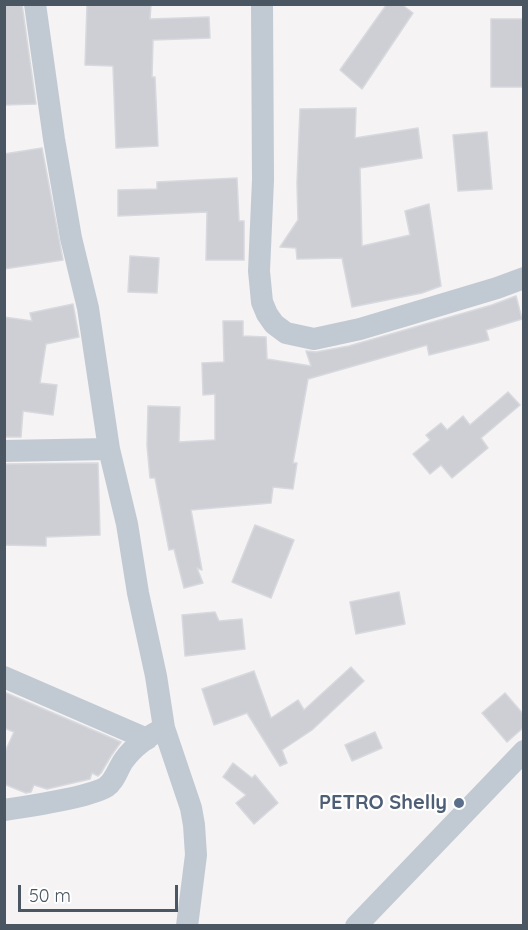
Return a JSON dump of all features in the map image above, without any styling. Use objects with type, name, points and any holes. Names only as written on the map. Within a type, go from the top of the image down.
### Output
[{"type":"street","points":[[35,4],[54,140],[71,238],[88,308],[109,449],[127,524],[155,733],[191,807],[194,825],[196,855],[187,926]]},
{"type":"street","points":[[262,4],[263,180],[259,271],[262,302],[274,324],[286,333],[314,339],[360,329],[524,278]]},
{"type":"street","points":[[4,451],[109,449]]},
{"type":"street","points":[[4,677],[155,733]]},
{"type":"street","points":[[4,810],[82,795],[105,787],[112,781],[124,758],[155,733]]},
{"type":"street","points":[[357,926],[524,751]]},
{"type":"building","points":[[4,4],[22,4],[36,104],[4,105]]},
{"type":"building","points":[[87,4],[151,4],[150,19],[209,17],[210,38],[153,40],[152,77],[155,77],[158,146],[116,148],[113,66],[85,65]]},
{"type":"building","points":[[387,4],[401,4],[413,13],[362,89],[340,70]]},
{"type":"building","points":[[491,19],[524,19],[524,87],[491,87]]},
{"type":"building","points":[[356,108],[355,138],[418,128],[422,158],[360,168],[362,246],[410,235],[405,211],[429,204],[441,286],[422,293],[352,307],[342,258],[297,259],[296,248],[280,247],[298,220],[300,109]]},
{"type":"building","points":[[487,132],[492,189],[458,191],[453,135]]},
{"type":"building","points":[[42,148],[63,260],[4,269],[4,154]]},
{"type":"building","points":[[237,178],[239,221],[244,221],[244,260],[206,260],[207,212],[118,216],[118,190],[157,189],[157,182]]},
{"type":"building","points":[[130,256],[159,258],[157,293],[128,292]]},
{"type":"building","points":[[516,296],[522,319],[486,330],[489,340],[429,355],[427,345],[308,379],[293,463],[297,463],[293,489],[273,487],[271,503],[191,510],[202,570],[197,568],[203,583],[184,588],[174,549],[169,550],[155,478],[150,478],[147,445],[148,406],[180,407],[179,442],[215,440],[215,394],[203,395],[202,363],[224,362],[223,321],[243,321],[243,336],[266,337],[267,359],[311,366],[306,351],[316,352],[349,346]]},
{"type":"building","points":[[73,304],[79,337],[46,344],[40,383],[57,385],[53,415],[23,411],[21,437],[4,437],[4,317],[32,321],[30,313]]},
{"type":"building","points":[[508,392],[520,405],[481,438],[488,448],[452,478],[441,465],[430,474],[413,454],[430,440],[426,435],[441,423],[447,430],[463,416],[470,425]]},
{"type":"building","points":[[98,463],[100,535],[46,537],[46,546],[4,545],[4,464]]},
{"type":"building","points":[[255,525],[294,540],[271,598],[232,582]]},
{"type":"building","points":[[399,592],[405,624],[356,634],[350,602]]},
{"type":"building","points":[[215,612],[219,621],[242,619],[245,649],[185,656],[182,615]]},
{"type":"building","points":[[351,667],[364,681],[312,730],[282,750],[287,763],[280,766],[247,713],[214,725],[202,689],[254,671],[271,718],[298,700],[304,710]]},
{"type":"building","points":[[4,692],[121,742],[101,773],[98,776],[92,773],[90,779],[47,789],[34,785],[31,792],[26,793],[4,784],[4,754],[14,732],[4,728]]},
{"type":"building","points":[[505,693],[524,715],[524,727],[507,742],[482,713]]},
{"type":"building","points":[[375,732],[382,748],[352,761],[345,745]]},
{"type":"building","points":[[233,763],[252,778],[255,775],[278,803],[254,824],[236,803],[246,795],[223,777]]},
{"type":"place","name":"PETRO Shelly","points":[[459,803]]}]
